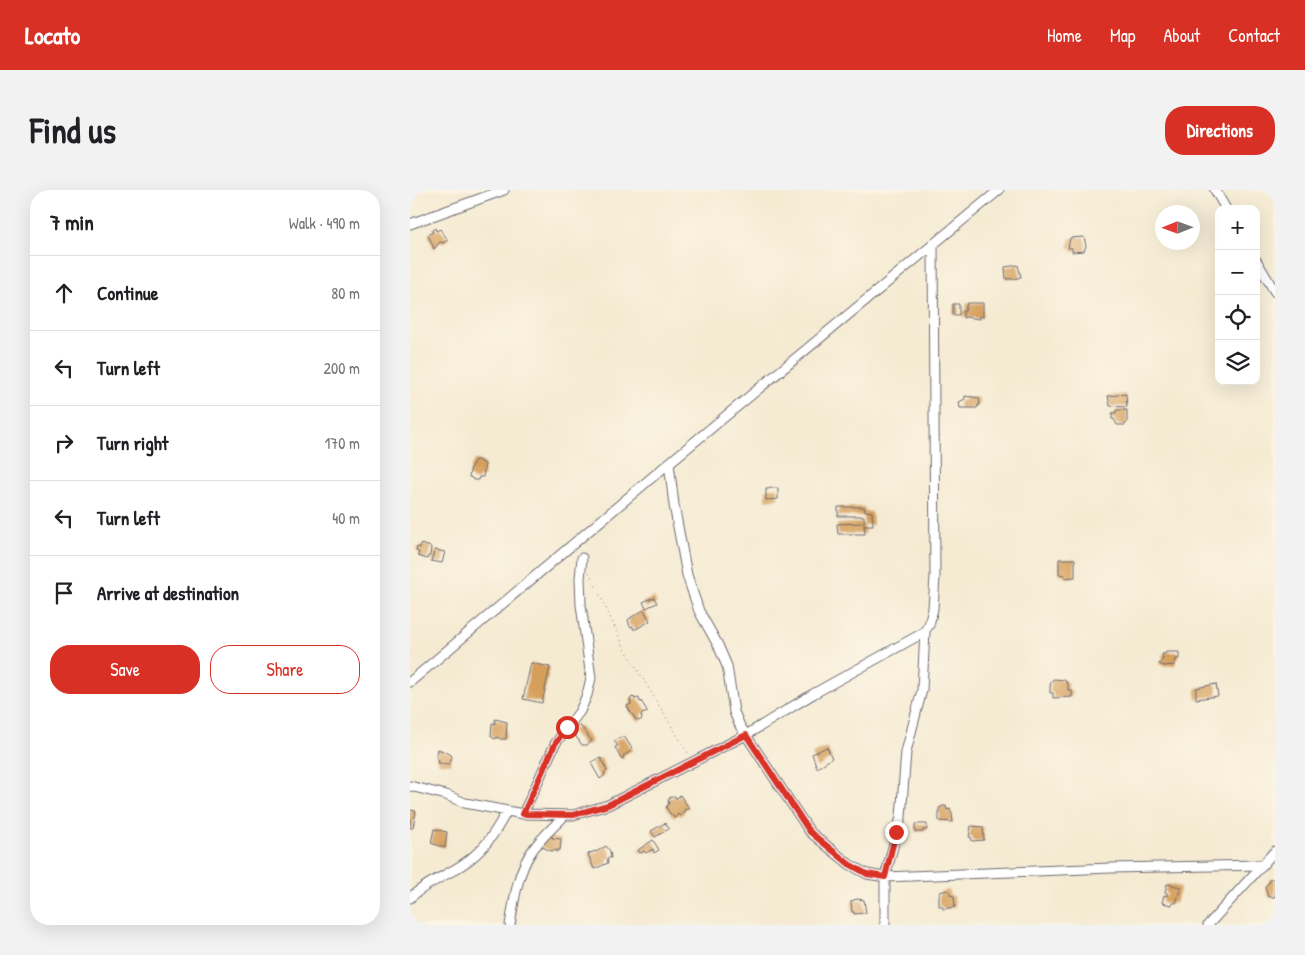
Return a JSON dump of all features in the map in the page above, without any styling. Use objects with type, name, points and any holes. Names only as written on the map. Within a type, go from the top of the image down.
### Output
[{"type":"street","points":[[410,224],[490,192],[504,190]]},
{"type":"street","points":[[410,682],[669,463],[999,190]]},
{"type":"street","points":[[1215,190],[1224,205]]},
{"type":"street","points":[[410,786],[446,795],[465,803],[523,814],[564,816],[587,812],[608,805],[746,735],[813,694],[925,631],[934,609],[935,576],[933,244]]},
{"type":"street","points":[[1260,267],[1275,292]]},
{"type":"street","points":[[669,463],[674,505],[687,576],[699,611],[718,645],[727,666],[734,712],[746,735],[810,832],[849,864],[867,874],[885,877],[1111,868],[1262,865]]},
{"type":"street","points":[[523,814],[555,744],[580,711],[587,695],[591,678],[581,605],[580,578],[582,558]]},
{"type":"street","points":[[885,925],[885,877],[901,817],[906,752],[922,690],[925,667],[925,631]]},
{"type":"street","points":[[410,898],[419,890],[474,856],[495,832],[507,811]]},
{"type":"street","points":[[510,925],[519,879],[530,854],[544,836],[564,816]]},
{"type":"street","points":[[1208,925],[1275,851]]},
{"type":"path","points":[[582,558],[625,649],[693,763]]},
{"type":"building","points":[[435,228],[436,231],[440,229],[448,240],[443,243],[440,242],[434,249],[428,235]]},
{"type":"building","points":[[1084,237],[1086,246],[1084,251],[1072,252],[1072,248],[1068,248],[1070,238]]},
{"type":"building","points":[[1018,265],[1021,277],[1006,279],[1005,267]]},
{"type":"building","points":[[967,303],[983,303],[983,317],[980,316],[980,319],[963,318],[963,311],[965,311]]},
{"type":"building","points":[[953,304],[959,304],[959,315],[953,315]]},
{"type":"building","points":[[1126,394],[1127,407],[1110,406],[1108,396]]},
{"type":"building","points":[[965,396],[979,398],[980,405],[977,408],[960,408],[959,402],[965,399]]},
{"type":"building","points":[[1116,410],[1127,410],[1127,422],[1125,425],[1117,425],[1114,419],[1112,419],[1112,413],[1116,413]]},
{"type":"building","points":[[475,460],[485,464],[483,477],[479,477],[478,480],[473,480],[469,477],[471,466]]},
{"type":"building","points":[[778,488],[778,499],[766,500],[766,489]]},
{"type":"building","points":[[838,507],[864,507],[865,511],[872,512],[873,525],[864,525],[864,516],[838,516]]},
{"type":"building","points":[[862,523],[865,534],[838,534],[837,524]]},
{"type":"building","points":[[421,544],[431,547],[430,556],[427,559],[418,556],[419,552],[416,551],[417,547],[420,548]]},
{"type":"building","points":[[435,550],[445,552],[442,563],[431,561]]},
{"type":"building","points":[[1059,559],[1075,559],[1075,577],[1065,578],[1064,575],[1059,574]]},
{"type":"building","points":[[654,597],[657,603],[646,608],[643,602]]},
{"type":"building","points":[[644,610],[650,621],[636,629],[633,629],[633,626],[630,627],[628,620]]},
{"type":"building","points":[[1166,652],[1179,652],[1179,659],[1176,659],[1175,665],[1164,666],[1159,664],[1163,659],[1162,654]]},
{"type":"building","points":[[531,663],[550,667],[542,703],[523,699]]},
{"type":"building","points":[[1054,679],[1065,680],[1068,683],[1068,690],[1072,690],[1072,697],[1053,698],[1053,693],[1050,693],[1050,687],[1051,681]]},
{"type":"building","points":[[1216,684],[1218,696],[1196,699],[1196,688]]},
{"type":"building","points":[[632,697],[634,699],[639,698],[648,712],[641,714],[642,719],[639,721],[635,719],[627,706],[631,704],[630,700]]},
{"type":"building","points":[[495,719],[507,722],[506,739],[498,737],[494,739],[491,736],[492,723],[495,724]]},
{"type":"building","points":[[580,725],[592,741],[587,745],[582,745],[572,731]]},
{"type":"building","points":[[624,736],[633,750],[621,759],[615,747],[618,746],[614,741]]},
{"type":"building","points":[[827,747],[832,758],[817,768],[812,754]]},
{"type":"building","points":[[438,749],[452,756],[450,764],[438,763],[439,760],[436,760]]},
{"type":"building","points":[[601,758],[607,771],[600,779],[592,765],[593,761]]},
{"type":"building","points":[[680,795],[689,808],[684,810],[684,813],[680,816],[678,814],[675,818],[666,807],[670,797],[676,797],[676,799]]},
{"type":"building","points":[[946,806],[947,810],[950,809],[953,822],[939,821],[939,808]]},
{"type":"building","points":[[410,810],[416,811],[413,828],[410,828]]},
{"type":"building","points":[[665,823],[669,829],[655,837],[651,831]]},
{"type":"building","points":[[915,824],[927,824],[927,830],[915,832]]},
{"type":"building","points":[[971,826],[983,827],[984,840],[972,841],[971,837],[969,837]]},
{"type":"building","points":[[434,829],[447,832],[445,848],[431,843]]},
{"type":"building","points":[[550,835],[552,838],[561,839],[560,850],[557,850],[557,852],[540,846]]},
{"type":"building","points":[[653,840],[659,850],[654,853],[653,849],[646,853],[644,851],[639,852],[638,850]]},
{"type":"building","points":[[606,846],[610,851],[611,858],[607,858],[608,863],[594,869],[588,854]]},
{"type":"building","points":[[1269,880],[1275,880],[1275,897],[1268,897],[1265,887]]},
{"type":"building","points":[[1167,884],[1181,887],[1176,903],[1172,903],[1172,905],[1162,903],[1164,895],[1167,896],[1165,892]]},
{"type":"building","points":[[950,891],[950,895],[954,896],[955,907],[943,909],[942,906],[939,906],[939,896],[940,892]]},
{"type":"building","points":[[857,899],[864,900],[866,913],[854,914],[852,912],[851,901]]},
{"type":"route","points":[[567,727],[555,744],[523,814],[573,815],[608,805],[746,735],[810,832],[849,864],[867,874],[885,877],[896,832]]}]
